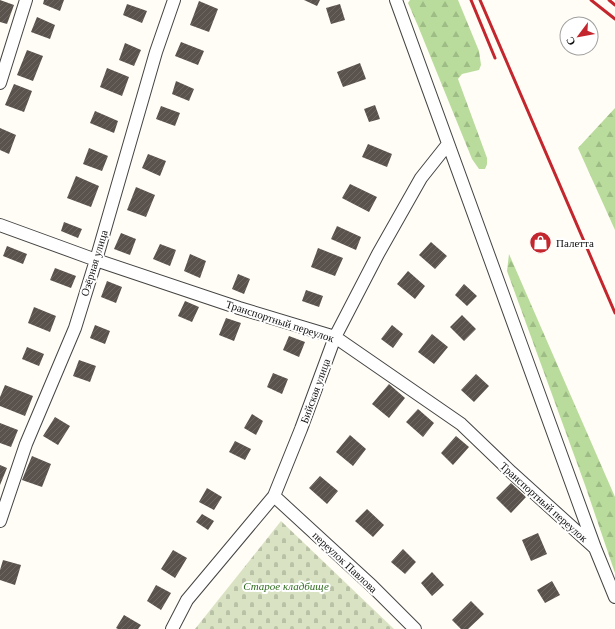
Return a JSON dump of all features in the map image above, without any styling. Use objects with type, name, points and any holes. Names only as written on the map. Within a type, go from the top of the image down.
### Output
[{"type":"street","points":[[0,83],[26,0]]},
{"type":"street","name":"Озёрная улица","points":[[0,521],[26,444],[74,328],[96,260],[156,52],[174,0]]},
{"type":"street","points":[[396,0],[595,548],[615,597]]},
{"type":"street","name":"Бийская улица","points":[[172,629],[187,600],[274,496],[301,429],[335,337],[378,254],[421,178],[448,144]]},
{"type":"street","name":"Транспортный переулок","points":[[0,225],[96,260],[239,308],[335,337],[461,424],[510,472],[595,548]]},
{"type":"street","name":"переулок Павлова","points":[[274,496],[372,586],[415,629]]},
{"type":"green space","points":[[410,0],[458,0],[479,51],[481,65],[479,70],[462,74],[458,79],[487,158],[485,169],[479,169],[472,159],[408,3]]},
{"type":"green space","points":[[615,108],[615,230],[578,148]]},
{"type":"green space","points":[[509,254],[615,497],[615,573],[585,485],[507,271]]},
{"type":"green space","name":"Старое кладбище","points":[[281,521],[394,629],[195,629]]},
{"type":"building","points":[[0,0],[14,5],[7,24],[0,22]]},
{"type":"building","points":[[44,0],[64,0],[60,11],[43,4]]},
{"type":"building","points":[[304,0],[320,0],[317,6]]},
{"type":"building","points":[[199,1],[218,9],[209,32],[190,25]]},
{"type":"building","points":[[127,4],[147,11],[142,23],[123,15]]},
{"type":"building","points":[[340,4],[345,20],[331,24],[326,8]]},
{"type":"building","points":[[37,17],[55,25],[50,39],[31,32]]},
{"type":"building","points":[[181,42],[204,51],[198,65],[175,56]]},
{"type":"building","points":[[125,43],[141,50],[134,66],[119,60]]},
{"type":"building","points":[[27,50],[43,56],[33,81],[17,75]]},
{"type":"building","points":[[360,63],[366,79],[343,87],[337,72]]},
{"type":"building","points":[[107,68],[129,77],[122,96],[100,87]]},
{"type":"building","points":[[176,81],[194,89],[189,101],[172,94]]},
{"type":"building","points":[[14,84],[32,91],[24,112],[5,105]]},
{"type":"building","points":[[375,105],[380,119],[369,122],[364,109]]},
{"type":"building","points":[[161,106],[180,113],[175,126],[156,119]]},
{"type":"building","points":[[95,111],[118,121],[114,133],[90,123]]},
{"type":"building","points":[[0,128],[16,135],[9,154],[0,150]]},
{"type":"building","points":[[368,144],[392,154],[387,167],[362,157]]},
{"type":"building","points":[[89,148],[108,156],[102,171],[83,164]]},
{"type":"building","points":[[148,154],[166,161],[160,176],[142,168]]},
{"type":"building","points":[[76,176],[99,186],[91,207],[67,198]]},
{"type":"building","points":[[350,184],[377,197],[369,212],[342,198]]},
{"type":"building","points":[[136,187],[155,195],[146,217],[127,210]]},
{"type":"building","points":[[64,222],[82,229],[78,238],[61,231]]},
{"type":"building","points":[[337,226],[361,237],[356,250],[331,239]]},
{"type":"building","points":[[121,233],[136,239],[130,255],[114,249]]},
{"type":"building","points":[[431,242],[447,256],[435,269],[419,255]]},
{"type":"building","points":[[160,244],[176,250],[170,266],[153,259]]},
{"type":"building","points":[[7,246],[27,254],[23,264],[3,256]]},
{"type":"building","points":[[318,248],[343,258],[335,276],[311,267]]},
{"type":"building","points":[[190,254],[206,261],[200,278],[184,271]]},
{"type":"building","points":[[55,268],[76,276],[71,288],[50,280]]},
{"type":"building","points":[[408,271],[425,286],[415,299],[397,284]]},
{"type":"building","points":[[238,274],[250,279],[244,294],[232,289]]},
{"type":"building","points":[[107,281],[122,287],[116,303],[101,297]]},
{"type":"building","points":[[464,284],[477,296],[467,306],[455,295]]},
{"type":"building","points":[[306,290],[323,296],[319,307],[302,301]]},
{"type":"building","points":[[185,301],[199,307],[192,322],[178,316]]},
{"type":"building","points":[[34,307],[56,316],[50,332],[28,323]]},
{"type":"building","points":[[462,315],[476,329],[464,341],[450,327]]},
{"type":"building","points":[[226,318],[241,323],[234,341],[219,335]]},
{"type":"building","points":[[95,325],[110,331],[105,344],[90,338]]},
{"type":"building","points":[[392,325],[403,334],[393,348],[381,339]]},
{"type":"building","points":[[432,334],[448,347],[434,364],[418,352]]},
{"type":"building","points":[[289,336],[305,342],[299,357],[283,350]]},
{"type":"building","points":[[27,347],[44,354],[39,366],[22,359]]},
{"type":"building","points":[[79,360],[96,366],[90,382],[73,376]]},
{"type":"building","points":[[273,373],[288,379],[282,394],[267,387]]},
{"type":"building","points":[[476,374],[489,386],[474,402],[461,390]]},
{"type":"building","points":[[389,384],[405,398],[389,418],[372,404]]},
{"type":"building","points":[[5,385],[33,396],[25,416],[0,406],[0,397]]},
{"type":"building","points":[[418,409],[434,423],[423,437],[406,422]]},
{"type":"building","points":[[252,414],[263,421],[256,435],[244,428]]},
{"type":"building","points":[[55,417],[70,426],[58,445],[43,436]]},
{"type":"building","points":[[0,423],[18,430],[11,447],[0,443]]},
{"type":"building","points":[[350,435],[366,449],[353,466],[336,452]]},
{"type":"building","points":[[456,436],[469,447],[453,465],[441,453]]},
{"type":"building","points":[[235,441],[251,449],[245,460],[229,452]]},
{"type":"building","points":[[32,456],[51,464],[42,487],[22,480]]},
{"type":"building","points":[[0,465],[7,468],[0,485]]},
{"type":"building","points":[[320,476],[338,491],[327,504],[309,488]]},
{"type":"building","points":[[511,483],[526,497],[511,513],[496,498]]},
{"type":"building","points":[[207,488],[222,497],[214,510],[199,502]]},
{"type":"building","points":[[367,509],[384,525],[373,537],[355,521]]},
{"type":"building","points":[[202,514],[214,521],[208,530],[196,522]]},
{"type":"building","points":[[538,533],[547,554],[531,561],[522,540]]},
{"type":"building","points":[[403,549],[416,562],[405,574],[391,562]]},
{"type":"building","points":[[173,550],[187,558],[175,578],[161,569]]},
{"type":"building","points":[[3,560],[21,565],[15,585],[0,580],[0,570]]},
{"type":"building","points":[[432,572],[444,585],[432,596],[421,583]]},
{"type":"building","points":[[552,581],[560,595],[545,603],[537,590]]},
{"type":"building","points":[[156,585],[171,593],[161,610],[147,601]]},
{"type":"building","points":[[471,601],[484,614],[468,629],[461,629],[452,620]]},
{"type":"building","points":[[124,615],[141,625],[138,629],[116,628]]},
{"type":"railway","points":[[471,0],[495,58]]},
{"type":"railway","points":[[480,0],[615,313]]},
{"type":"railway","points":[[591,0],[615,19]]},
{"type":"railway","points":[[609,0],[615,5]]},
{"type":"place","name":"Палетта","points":[[541,243]]}]
